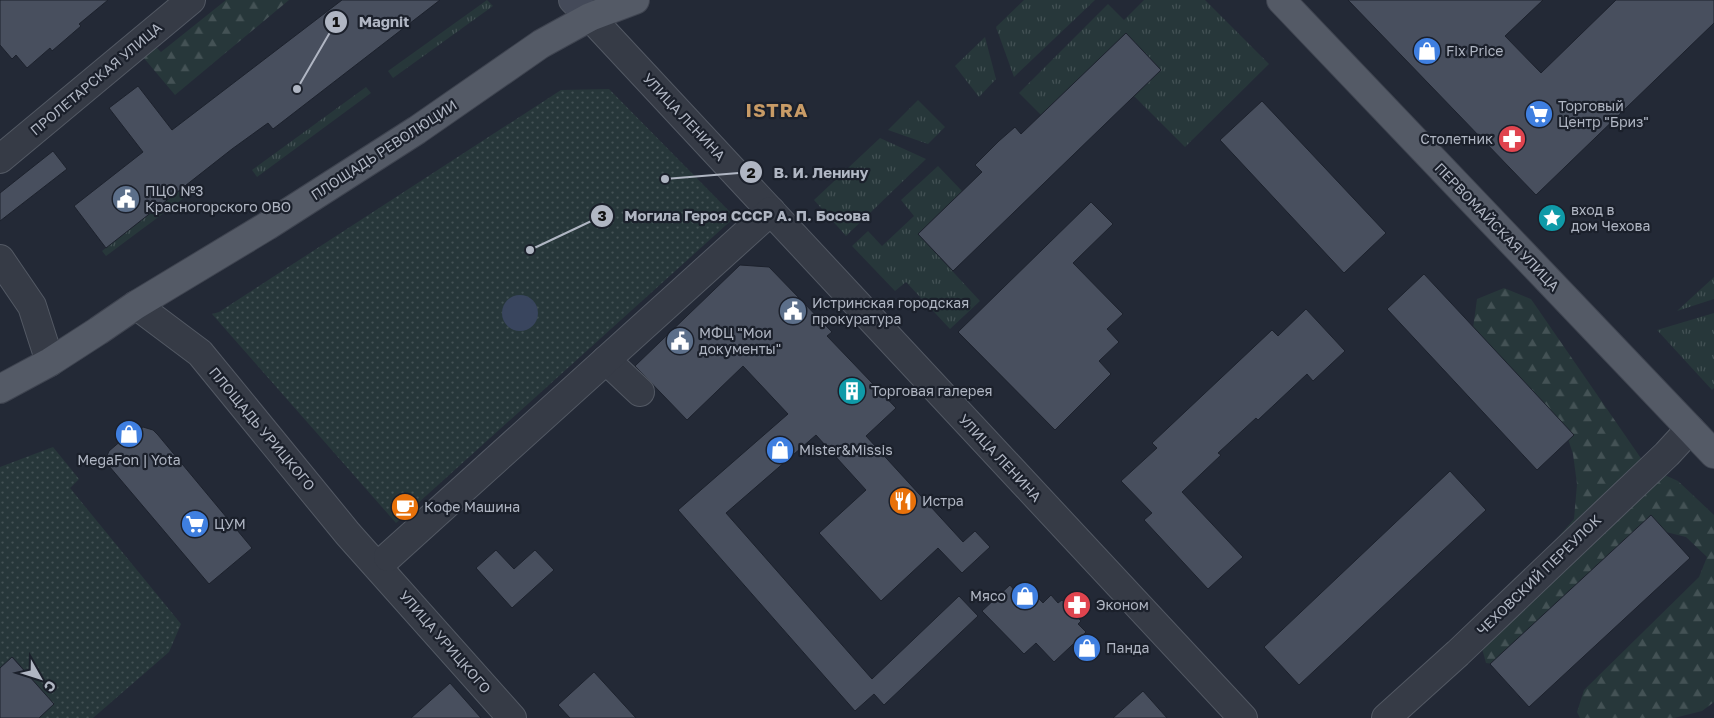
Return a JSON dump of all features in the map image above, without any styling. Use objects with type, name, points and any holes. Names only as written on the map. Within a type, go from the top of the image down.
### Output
[{"type":"main road","name":"ПЛОЩАДЬ РЕВОЛЮЦИИ","points":[[0,389],[50,362],[136,305],[267,226],[417,130],[542,44],[582,8],[635,0]]},
{"type":"main road","name":"ПЕРВОМАЙСКАЯ УЛИЦА","points":[[1281,0],[1714,454]]},
{"type":"street","name":"ПРОЛЕТАРСКАЯ УЛИЦА","points":[[0,159],[191,0]]},
{"type":"street","name":"УЛИЦА ЛЕНИНА","points":[[582,8],[1243,718]]},
{"type":"street","points":[[383,561],[771,211]]},
{"type":"street","points":[[0,259],[32,306],[50,362]]},
{"type":"street","name":"ПЛОЩАДЬ УРИЦКОГО","points":[[136,305],[200,353],[348,534],[383,561]]},
{"type":"street","points":[[606,360],[640,392]]},
{"type":"street","name":"ЧЕХОВСКИЙ ПЕРЕУЛОК","points":[[1386,718],[1458,653],[1667,454],[1690,429]]},
{"type":"street","name":"УЛИЦА УРИЦКОГО","points":[[383,561],[512,718]]},
{"type":"green space","points":[[226,0],[289,0],[175,95],[143,57],[156,47],[161,52]]},
{"type":"green space","points":[[487,0],[493,6],[393,78],[388,71]]},
{"type":"green space","points":[[1024,0],[1095,0],[1014,77],[996,27]]},
{"type":"green space","points":[[1144,0],[1205,0],[1269,64],[1185,147],[1134,96],[1161,70],[1126,33],[1041,115],[1019,93],[1108,4],[1124,20]]},
{"type":"green space","points":[[985,37],[996,79],[979,97],[955,66]]},
{"type":"green space","points":[[366,87],[371,93],[257,177],[252,170]]},
{"type":"green space","points":[[609,89],[735,217],[396,523],[212,314],[219,312],[561,90]]},
{"type":"green space","points":[[918,100],[945,127],[928,144],[888,130]]},
{"type":"green space","points":[[880,138],[926,159],[846,236],[814,200]]},
{"type":"green space","points":[[938,166],[962,191],[918,234],[980,301],[950,329],[906,282],[895,291],[852,246],[868,231],[882,246],[914,216],[901,200]]},
{"type":"green space","points":[[179,191],[184,198],[106,256],[102,251]]},
{"type":"green space","points":[[1714,277],[1714,299],[1677,311]]},
{"type":"green space","points":[[1504,288],[1531,299],[1647,467],[1678,481],[1714,515],[1714,702],[1702,711],[1674,718],[1580,718],[1577,712],[1584,690],[1699,577],[1707,557],[1686,537],[1646,527],[1502,665],[1486,663],[1481,645],[1499,605],[1574,519],[1577,484],[1573,454],[1568,439],[1473,328],[1477,299]]},
{"type":"green space","points":[[1714,313],[1714,388],[1712,390],[1657,330]]},
{"type":"green space","points":[[53,447],[79,479],[70,488],[181,624],[169,652],[93,718],[39,718],[54,704],[13,657],[0,668],[0,467]]},
{"type":"water","points":[[520,295],[527,296],[533,300],[537,306],[537,320],[533,326],[527,330],[520,331],[513,330],[507,326],[503,320],[502,313],[503,306],[507,300],[513,296]]},
{"type":"building","points":[[0,0],[108,0],[79,24],[81,26],[52,51],[50,48],[27,68],[16,55],[12,59],[0,45]]},
{"type":"building","points":[[342,0],[440,0],[273,129],[268,123],[232,149],[106,248],[74,206],[143,152],[109,108],[138,86],[172,130]]},
{"type":"building","name":"Торговый Центр \"Бриз\"","points":[[1348,0],[1543,0],[1505,36],[1541,73],[1616,0],[1714,0],[1714,23],[1536,195]]},
{"type":"building","points":[[1126,33],[1161,70],[953,271],[918,234],[982,172],[975,165],[999,141],[1015,127],[1021,134]]},
{"type":"building","points":[[1262,101],[1386,233],[1344,273],[1220,140]]},
{"type":"building","points":[[53,151],[67,169],[0,221],[0,193]]},
{"type":"building","points":[[1091,202],[1113,224],[1073,263],[1123,314],[1107,329],[1119,342],[1099,361],[1111,374],[1055,430],[958,332]]},
{"type":"building","points":[[740,265],[769,267],[832,332],[827,336],[896,408],[866,436],[963,542],[975,531],[990,547],[962,573],[938,548],[881,601],[819,533],[866,490],[816,435],[726,513],[872,679],[959,596],[978,616],[884,705],[874,694],[855,711],[678,510],[788,414],[743,366],[687,420],[635,366]]},
{"type":"building","points":[[1424,274],[1574,435],[1537,470],[1387,309]]},
{"type":"building","points":[[1306,309],[1345,351],[1313,381],[1307,374],[1258,420],[1256,418],[1218,453],[1221,455],[1182,492],[1243,557],[1208,589],[1144,520],[1152,513],[1121,481],[1157,448],[1152,443],[1272,330],[1278,336]]},
{"type":"building","name":"ЦУМ","points":[[143,427],[153,430],[158,435],[252,548],[209,584],[109,466],[107,456],[109,451],[129,434]]},
{"type":"building","points":[[1450,471],[1486,510],[1299,685],[1264,647]]},
{"type":"building","points":[[1651,515],[1690,558],[1529,707],[1490,664]]},
{"type":"building","points":[[496,550],[514,569],[535,550],[554,570],[512,608],[476,568]]},
{"type":"building","points":[[1024,583],[1043,603],[1051,595],[1058,603],[1062,600],[1081,621],[1078,624],[1086,632],[1054,662],[1036,643],[1024,654],[982,611],[1010,585],[1016,592]]},
{"type":"building","points":[[12,657],[54,704],[39,718],[0,718],[0,668]]},
{"type":"building","points":[[594,672],[636,718],[570,718],[558,705]]},
{"type":"building","points":[[450,683],[481,718],[411,718]]},
{"type":"building","points":[[1143,691],[1167,718],[1113,718]]},
{"type":"place","name":"Fix Price","points":[[1427,51]]},
{"type":"place","name":"Magnit","points":[[297,89]]},
{"type":"place","name":"Торговый Центр \"Бриз\"","points":[[1539,114]]},
{"type":"place","name":"Столетник","points":[[1512,139]]},
{"type":"place","name":"В. И. Ленину","points":[[665,179]]},
{"type":"place","name":"ПЦО №3 Красногорского ОВО","points":[[126,199]]},
{"type":"place","name":"вход в дом Чехова","points":[[1552,218]]},
{"type":"place","name":"Могила Героя СССР А. П. Босова","points":[[530,250]]},
{"type":"place","name":"Истринская городская прокуратура","points":[[793,311]]},
{"type":"place","name":"МФЦ \"Мои документы\"","points":[[680,341]]},
{"type":"place","name":"Торговая галерея","points":[[852,391]]},
{"type":"place","name":"MegaFon | Yota","points":[[129,434]]},
{"type":"place","name":"Mister&Missis","points":[[780,450]]},
{"type":"place","name":"Истра","points":[[903,501]]},
{"type":"place","name":"Кофе Машина","points":[[405,507]]},
{"type":"place","name":"ЦУМ","points":[[195,524]]},
{"type":"place","name":"Мясо","points":[[1025,596]]},
{"type":"place","name":"Эконом","points":[[1077,605]]},
{"type":"place","name":"Панда","points":[[1087,648]]},
{"type":"district","name":"ISTRA","points":[[777,110]]}]
